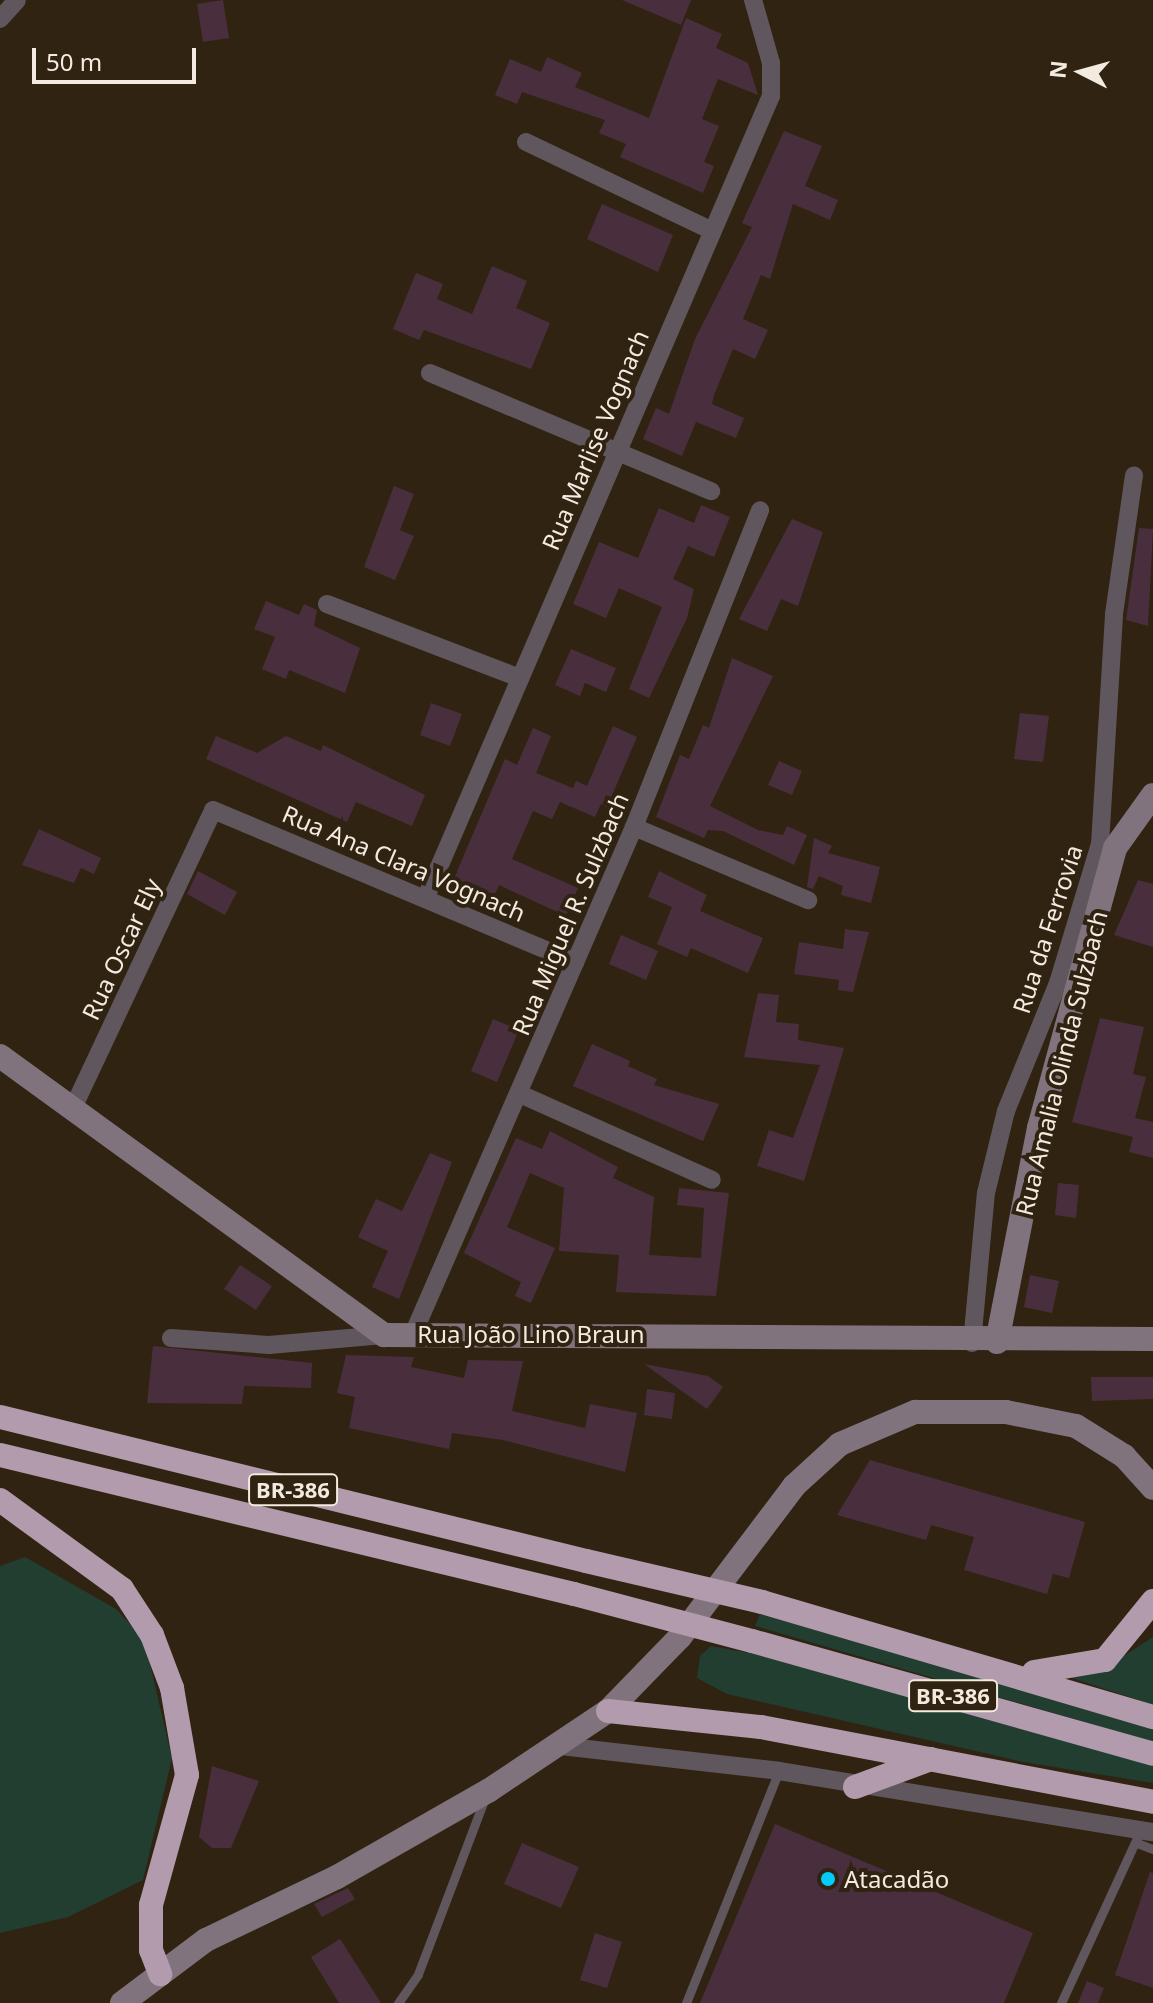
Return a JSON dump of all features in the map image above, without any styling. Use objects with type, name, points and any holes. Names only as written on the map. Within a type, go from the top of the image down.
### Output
[{"type":"highway","name":"BR-386","points":[[0,1417],[762,1602],[1020,1673],[1153,1717]]},
{"type":"highway","name":"BR-386","points":[[0,1455],[574,1594],[1153,1754]]},
{"type":"highway","points":[[0,1500],[122,1589],[152,1635],[172,1688],[187,1775],[151,1905],[151,1950],[160,1974]]},
{"type":"highway","points":[[1020,1673],[1075,1670],[1105,1660],[1153,1601]]},
{"type":"highway","points":[[608,1711],[761,1727],[1153,1802]]},
{"type":"highway","points":[[855,1787],[932,1759]]},
{"type":"street","points":[[0,19],[17,0]]},
{"type":"street","name":"Rua Marlise Vognach","points":[[427,895],[615,452],[771,96],[771,63],[753,0]]},
{"type":"street","points":[[526,142],[713,231]]},
{"type":"street","points":[[430,373],[711,491]]},
{"type":"street","name":"Rua da Ferrovia","points":[[972,1343],[986,1193],[1006,1111],[1058,983],[1108,846],[1114,614],[1134,475]]},
{"type":"street","name":"Rua Miguel R. Sulzbach","points":[[414,1332],[634,827],[760,510]]},
{"type":"street","points":[[327,604],[520,678]]},
{"type":"street","name":"Rua Amalia Olinda Sulzbach","points":[[997,1342],[1039,1128],[1108,846],[1153,795]]},
{"type":"street","name":"Rua Ana Clara Vognach","points":[[213,810],[427,895],[575,962]]},
{"type":"street","name":"Rua Oscar Ely","points":[[73,1108],[213,810]]},
{"type":"street","points":[[634,827],[808,900]]},
{"type":"street","name":"Rua João Lino Braun","points":[[0,1056],[384,1335],[414,1332],[810,1337],[972,1343],[1153,1339]]},
{"type":"street","points":[[520,1094],[712,1180]]},
{"type":"street","points":[[171,1338],[269,1345],[384,1335]]},
{"type":"street","points":[[132,2000],[160,1974],[206,1940],[337,1877],[488,1791],[561,1746],[608,1711],[680,1637],[794,1486],[840,1444],[873,1427],[915,1412],[964,1408],[1076,1426],[1124,1456],[1153,1488]]},
{"type":"street","points":[[561,1746],[779,1771],[855,1787],[1144,1835]]},
{"type":"lane","points":[[686,2003],[779,1771]]},
{"type":"lane","points":[[398,2003],[418,1974],[488,1791]]},
{"type":"lane","points":[[1144,1835],[1153,1849]]},
{"type":"lane","points":[[1061,2003],[1144,1835]]},
{"type":"green space","points":[[25,1557],[116,1609],[144,1639],[172,1758],[143,1880],[68,1917],[0,1933],[0,1566]]},
{"type":"green space","points":[[760,1614],[1153,1726],[1153,1742],[755,1626]]},
{"type":"green space","points":[[1153,1637],[1153,1705],[1069,1677],[1116,1661]]},
{"type":"green space","points":[[711,1646],[777,1658],[1132,1759],[1153,1766],[1153,1783],[1023,1762],[727,1694],[697,1678],[700,1656]]},
{"type":"building","points":[[223,0],[229,38],[203,42],[197,4]]},
{"type":"building","points":[[622,0],[691,0],[681,25]]},
{"type":"building","points":[[686,18],[722,34],[716,48],[748,63],[758,95],[718,79],[702,119],[719,126],[704,162],[714,166],[703,193],[620,157],[626,144],[599,133],[605,120],[522,92],[517,104],[495,95],[510,59],[541,72],[547,57],[582,73],[575,87],[649,118]]},
{"type":"building","points":[[784,131],[822,146],[805,186],[838,200],[830,220],[793,204],[770,279],[761,275],[743,319],[768,330],[755,359],[733,349],[712,404],[744,418],[736,438],[696,422],[682,456],[643,439],[656,408],[669,414],[695,339],[752,227],[742,223]]},
{"type":"building","points":[[602,204],[673,235],[658,272],[587,239]]},
{"type":"building","points":[[492,266],[527,281],[516,308],[550,323],[531,369],[424,330],[419,340],[393,329],[416,273],[443,284],[437,299],[472,314]]},
{"type":"building","points":[[394,486],[414,494],[400,530],[414,536],[395,580],[364,567]]},
{"type":"building","points":[[701,505],[730,517],[714,557],[688,546],[673,579],[694,589],[687,618],[649,698],[629,689],[662,607],[619,588],[606,618],[573,604],[599,542],[638,558],[659,508],[694,523]]},
{"type":"building","points":[[792,519],[823,532],[798,606],[781,599],[767,631],[739,619]]},
{"type":"building","points":[[1139,528],[1153,529],[1148,626],[1126,620]]},
{"type":"building","points":[[266,601],[299,615],[304,604],[317,610],[314,626],[360,648],[345,693],[289,670],[286,679],[262,669],[275,637],[254,629]]},
{"type":"building","points":[[571,649],[616,668],[606,692],[585,683],[580,696],[555,685]]},
{"type":"building","points":[[732,658],[773,676],[710,806],[758,830],[783,835],[787,826],[807,835],[794,865],[723,831],[708,830],[704,838],[656,817],[680,755],[689,759],[703,725],[709,728]]},
{"type":"building","points":[[431,703],[462,714],[450,746],[420,735]]},
{"type":"building","points":[[1020,713],[1049,716],[1043,762],[1014,759]]},
{"type":"building","points":[[613,726],[637,737],[607,807],[601,804],[595,817],[560,802],[552,819],[533,811],[512,859],[578,888],[566,916],[499,885],[492,901],[452,883],[505,759],[517,765],[533,728],[551,736],[536,773],[573,788],[576,781],[587,786]]},
{"type":"building","points":[[216,736],[257,753],[286,736],[321,751],[323,745],[425,795],[412,826],[356,802],[347,822],[206,759]]},
{"type":"building","points":[[779,761],[802,771],[792,795],[768,785]]},
{"type":"building","points":[[39,829],[101,858],[94,874],[81,868],[74,883],[22,865]]},
{"type":"building","points":[[814,838],[832,846],[828,853],[880,867],[871,903],[841,895],[843,886],[819,876],[813,889],[807,887]]},
{"type":"building","points":[[198,871],[237,892],[225,915],[187,894]]},
{"type":"building","points":[[659,871],[707,895],[700,911],[763,938],[748,973],[691,948],[687,957],[657,944],[672,907],[648,897]]},
{"type":"building","points":[[1138,880],[1153,884],[1153,947],[1114,935]]},
{"type":"building","points":[[845,929],[869,932],[853,992],[838,990],[839,980],[794,974],[799,942],[843,949]]},
{"type":"building","points":[[621,935],[658,951],[646,980],[609,964]]},
{"type":"building","points":[[758,993],[779,995],[776,1022],[799,1024],[798,1040],[844,1048],[804,1181],[757,1166],[769,1130],[793,1138],[820,1065],[744,1057]]},
{"type":"building","points":[[1100,1018],[1144,1027],[1133,1074],[1146,1077],[1135,1118],[1153,1122],[1153,1158],[1129,1152],[1133,1137],[1072,1122]]},
{"type":"building","points":[[493,1019],[519,1030],[497,1082],[471,1071]]},
{"type":"building","points":[[592,1044],[630,1061],[628,1066],[657,1079],[654,1085],[719,1104],[703,1141],[573,1086]]},
{"type":"building","points":[[550,1131],[618,1167],[613,1178],[654,1197],[649,1255],[701,1258],[704,1208],[677,1205],[679,1188],[729,1193],[716,1296],[616,1292],[619,1255],[559,1251],[564,1188],[530,1173],[507,1227],[555,1248],[531,1303],[515,1296],[521,1282],[464,1253],[516,1138],[542,1149]]},
{"type":"building","points":[[430,1153],[452,1162],[399,1299],[372,1287],[388,1251],[358,1237],[376,1199],[402,1211]]},
{"type":"building","points":[[1058,1183],[1079,1185],[1076,1218],[1055,1215]]},
{"type":"building","points":[[240,1265],[272,1286],[256,1310],[224,1289]]},
{"type":"building","points":[[1030,1275],[1059,1281],[1052,1313],[1024,1307]]},
{"type":"building","points":[[153,1346],[312,1363],[311,1388],[244,1386],[242,1404],[147,1403]]},
{"type":"building","points":[[346,1355],[414,1357],[411,1367],[464,1378],[468,1360],[523,1361],[512,1411],[585,1428],[590,1404],[637,1413],[625,1472],[503,1440],[452,1433],[449,1449],[349,1428],[355,1397],[337,1393]]},
{"type":"building","points":[[644,1364],[708,1376],[723,1387],[707,1409]]},
{"type":"building","points":[[1091,1377],[1153,1377],[1153,1399],[1092,1401]]},
{"type":"building","points":[[647,1389],[675,1393],[672,1419],[644,1415]]},
{"type":"building","points":[[870,1460],[1085,1522],[1069,1578],[1053,1574],[1047,1594],[964,1570],[974,1537],[931,1525],[926,1540],[837,1515]]},
{"type":"building","points":[[212,1766],[259,1781],[231,1848],[212,1848],[199,1837]]},
{"type":"building","name":"Atacadão","points":[[775,1824],[1033,1933],[1004,2003],[700,2003]]},
{"type":"building","points":[[522,1843],[579,1867],[561,1908],[504,1884]]},
{"type":"building","points":[[1150,1872],[1153,1873],[1153,1988],[1115,1975]]},
{"type":"building","points":[[348,1888],[355,1899],[322,1917],[314,1904]]},
{"type":"building","points":[[595,1933],[622,1942],[607,1988],[580,1980]]},
{"type":"building","points":[[340,1939],[381,2003],[339,2003],[311,1957]]},
{"type":"building","points":[[1087,1981],[1104,1988],[1098,2003],[1078,2003]]},
{"type":"place","name":"Atacadão","points":[[828,1879]]}]
